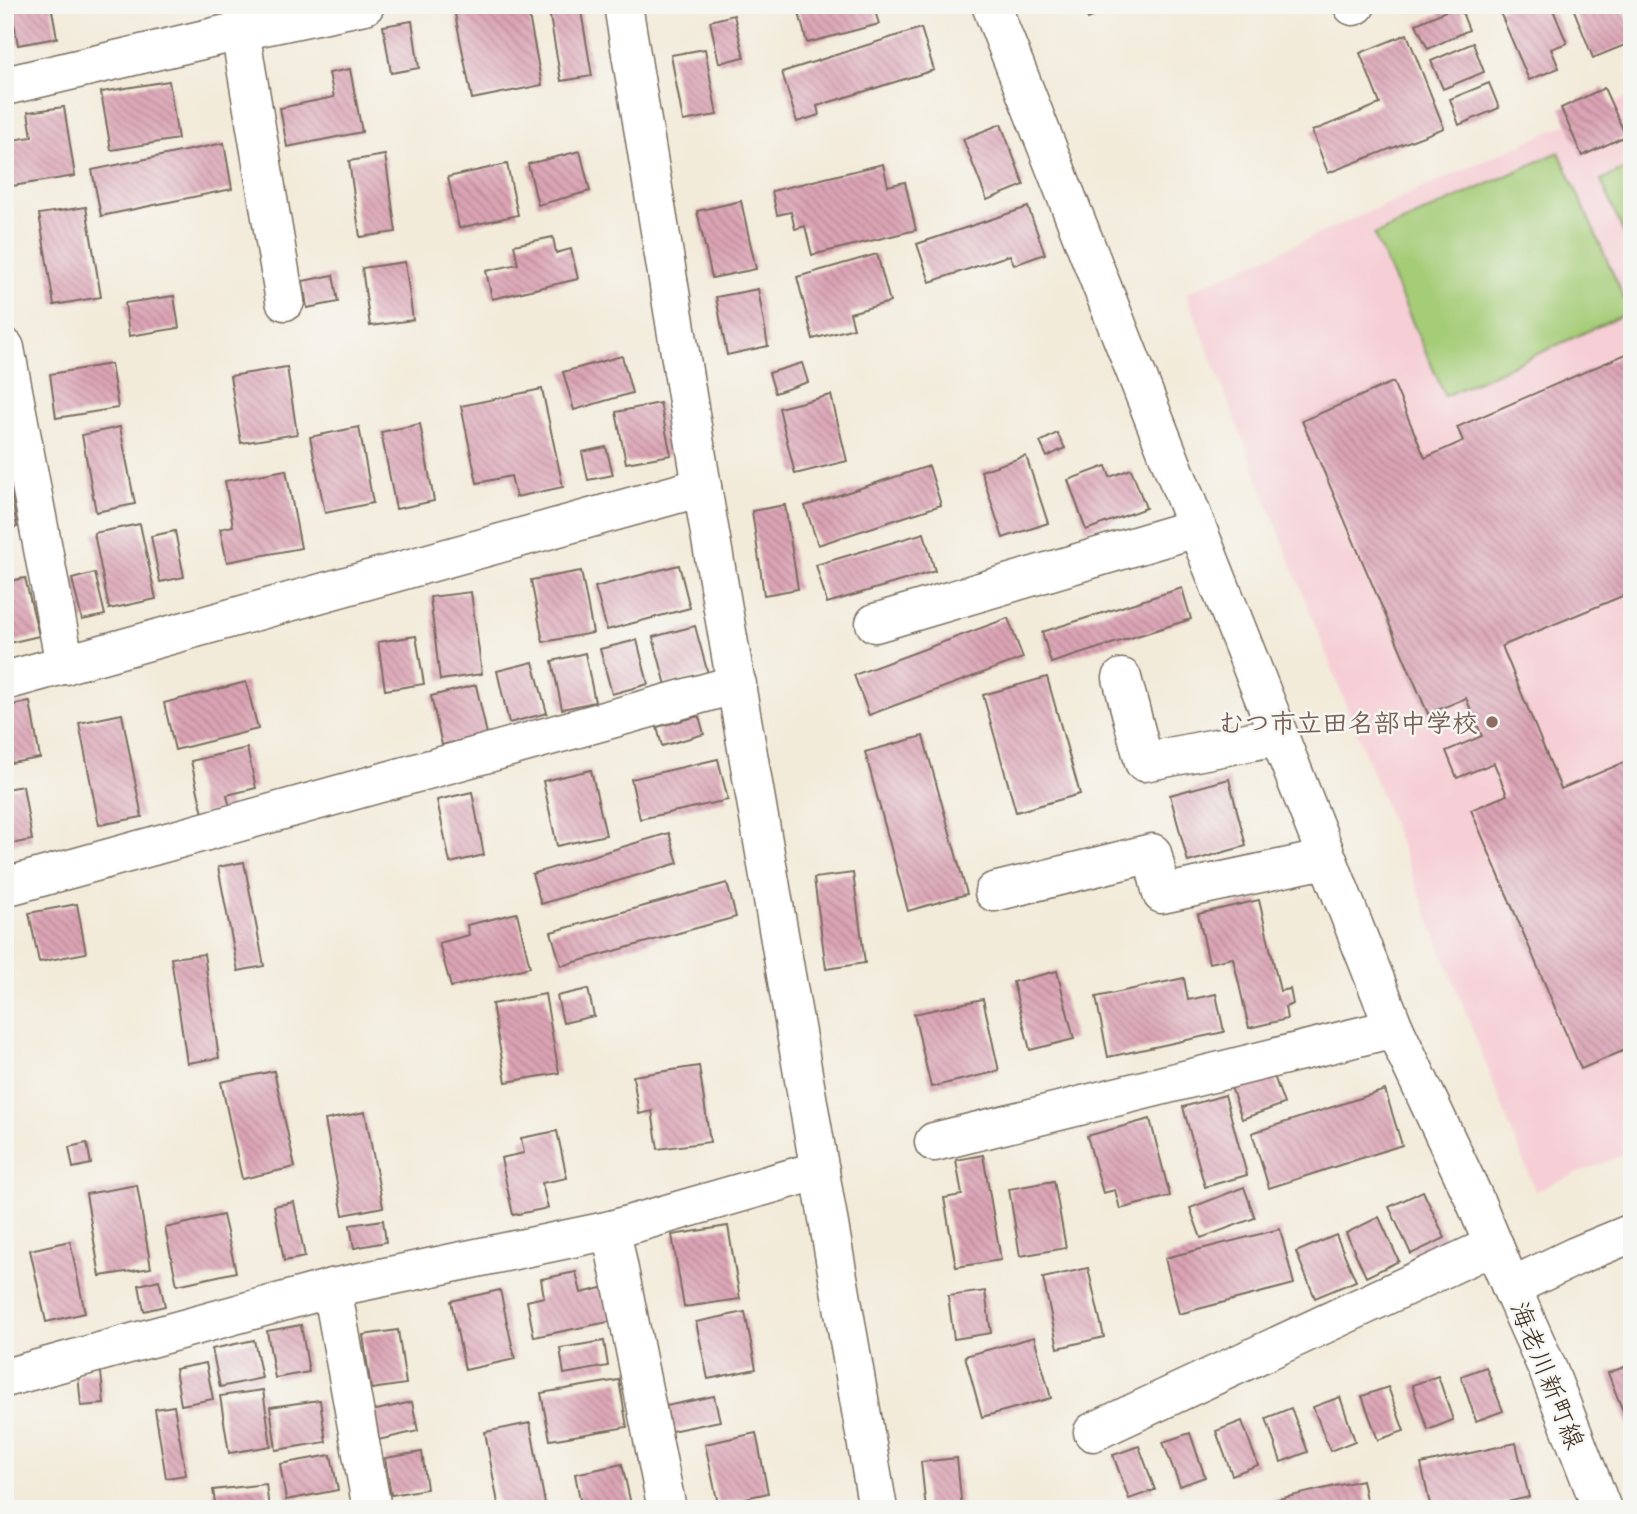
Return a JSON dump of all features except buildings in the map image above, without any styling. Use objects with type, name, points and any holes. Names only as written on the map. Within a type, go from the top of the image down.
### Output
[{"type":"street","points":[[5,86],[365,5]]},
{"type":"street","points":[[624,5],[702,487],[878,1509]]},
{"type":"street","points":[[991,5],[1394,1028],[1511,1287]]},
{"type":"street","points":[[240,31],[285,301]]},
{"type":"street","points":[[5,348],[65,665]]},
{"type":"street","points":[[5,681],[702,487]]},
{"type":"street","points":[[875,623],[1196,528]]},
{"type":"street","points":[[1122,678],[1144,762],[1278,736]]},
{"type":"street","points":[[5,887],[737,684]]},
{"type":"street","points":[[994,892],[1152,853],[1162,894],[1326,859]]},
{"type":"street","points":[[934,1142],[1394,1028]]},
{"type":"street","points":[[5,1378],[332,1288],[611,1230],[820,1170]]},
{"type":"street","points":[[611,1230],[667,1509]]},
{"type":"street","name":"海老川新町線","points":[[1602,1509],[1548,1370],[1511,1287],[1632,1233]]},
{"type":"street","points":[[1093,1432],[1494,1245]]},
{"type":"street","points":[[332,1288],[372,1509]]},
{"type":"shaded area","name":"むつ市立田名部中学校","points":[[1632,95],[1632,1151],[1535,1191],[1186,293]]},
{"type":"green space","points":[[1559,152],[1630,312],[1445,396],[1374,235]]},
{"type":"green space","points":[[1632,166],[1632,253],[1601,180]]},
{"type":"place","name":"むつ市立田名部中学校","points":[[1492,722]]}]
